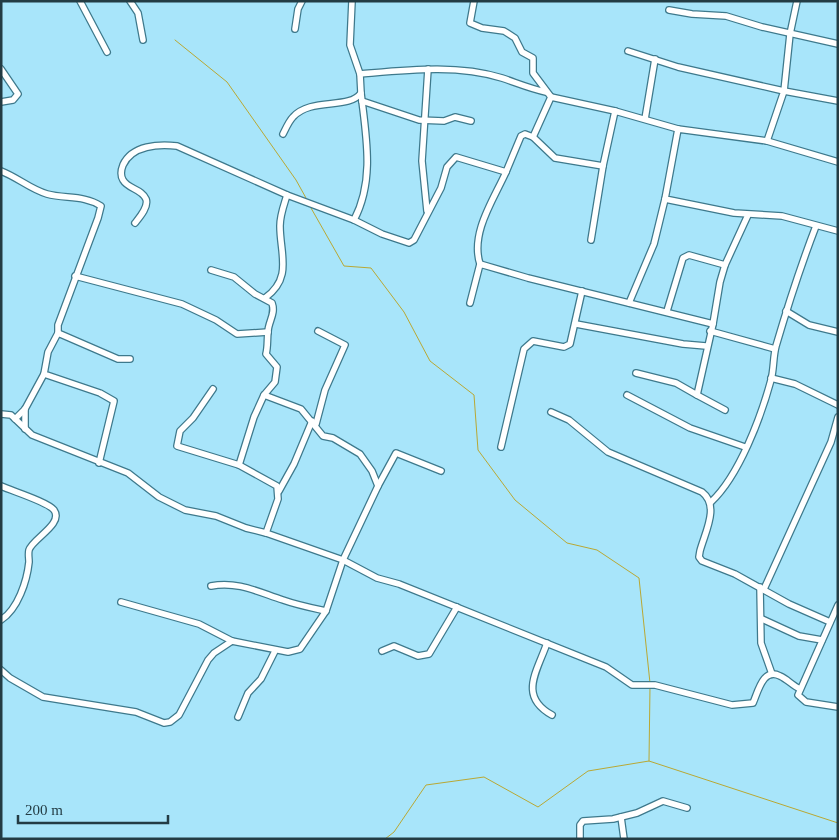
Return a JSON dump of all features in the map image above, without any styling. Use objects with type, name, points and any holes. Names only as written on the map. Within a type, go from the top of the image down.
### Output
[{"type":"street","points":[[80,1],[107,52]]},
{"type":"street","points":[[130,1],[138,13],[143,40]]},
{"type":"street","points":[[295,29],[298,9],[302,1]]},
{"type":"street","points":[[352,1],[350,45],[360,74],[368,160],[368,182],[354,220]]},
{"type":"street","points":[[474,1],[470,22],[482,28],[501,30],[515,38],[522,52],[533,58],[533,73],[551,97],[614,111],[678,129],[767,141],[838,162]]},
{"type":"street","points":[[767,141],[784,91],[790,34],[797,1]]},
{"type":"street","points":[[669,10],[692,14],[726,16],[790,34],[838,44]]},
{"type":"street","points":[[628,51],[678,67],[838,101]]},
{"type":"street","points":[[645,119],[655,59]]},
{"type":"street","points":[[1,69],[18,94],[13,100],[1,102]]},
{"type":"street","points":[[360,74],[449,69],[502,78],[518,86],[546,92]]},
{"type":"street","points":[[427,211],[422,161],[428,70]]},
{"type":"street","points":[[283,134],[292,117],[303,108],[352,100],[361,93]]},
{"type":"street","points":[[533,137],[551,97]]},
{"type":"street","points":[[362,101],[424,120],[444,122],[455,118],[471,121]]},
{"type":"street","points":[[591,240],[614,111]]},
{"type":"street","points":[[629,303],[654,244],[665,199],[678,129]]},
{"type":"street","points":[[470,303],[480,264],[476,247],[478,235],[521,136],[533,137],[555,158],[603,166]]},
{"type":"street","points":[[135,223],[146,205],[146,200],[139,191],[126,184],[121,178],[121,171],[125,161],[132,154],[142,148],[162,144],[177,146],[287,195],[354,220],[382,234],[409,243],[414,240],[427,211],[441,188],[447,167],[454,158],[459,157],[506,172]]},
{"type":"street","points":[[1,170],[17,177],[34,189],[49,194],[85,198],[100,206],[98,218],[58,325],[58,333],[48,352],[44,374],[25,408],[15,419]]},
{"type":"street","points":[[265,298],[272,293],[283,273],[284,254],[280,225],[287,195]]},
{"type":"street","points":[[665,199],[748,215],[782,216],[838,231]]},
{"type":"street","points":[[697,395],[706,364],[706,346],[720,282],[748,215]]},
{"type":"street","points":[[711,502],[728,482],[754,430],[771,378],[775,349],[786,311],[816,226]]},
{"type":"street","points":[[667,311],[683,258],[688,255],[726,265]]},
{"type":"street","points":[[480,264],[712,324]]},
{"type":"street","points":[[211,270],[234,277],[255,294],[272,303],[274,308],[268,332],[266,356],[276,366],[275,382],[264,395],[250,427],[239,464]]},
{"type":"street","points":[[75,276],[182,304],[216,320],[237,334],[268,332]]},
{"type":"street","points":[[501,447],[524,349],[533,341],[567,346],[570,344],[582,291]]},
{"type":"street","points":[[786,311],[809,325],[838,332]]},
{"type":"street","points":[[576,324],[683,344],[706,346]]},
{"type":"street","points":[[266,533],[279,491],[314,423],[325,390],[345,345],[318,331]]},
{"type":"street","points":[[710,331],[775,349]]},
{"type":"street","points":[[58,333],[118,359],[130,359]]},
{"type":"street","points":[[636,373],[676,383],[725,410]]},
{"type":"street","points":[[44,374],[100,393],[114,401],[99,463]]},
{"type":"street","points":[[771,378],[801,387],[838,405]]},
{"type":"street","points":[[213,389],[180,431],[177,446],[239,464],[270,481],[277,486],[279,491]]},
{"type":"street","points":[[264,395],[297,406],[314,423],[323,436],[333,438],[360,454],[372,471],[378,486]]},
{"type":"street","points":[[628,395],[690,428],[745,447]]},
{"type":"street","points":[[25,408],[25,429]]},
{"type":"street","points":[[551,412],[569,420],[608,452],[702,492],[711,502],[712,509],[699,556],[709,565],[735,574],[789,604],[830,622]]},
{"type":"street","points":[[1,414],[11,415],[25,429],[66,450],[128,473],[159,497],[185,510],[216,516],[343,560],[377,578],[399,584],[606,667],[632,685],[655,685],[732,705],[752,704],[764,678],[772,674],[779,675],[800,689]]},
{"type":"street","points":[[772,674],[761,643],[762,588],[831,442],[838,418]]},
{"type":"street","points":[[121,602],[199,624],[232,641],[293,652],[300,649],[326,610],[343,560],[396,453],[441,471]]},
{"type":"street","points":[[1,486],[46,505],[54,510],[56,516],[53,524],[30,548],[27,568],[17,601],[13,609],[1,620]]},
{"type":"street","points":[[211,586],[225,583],[243,586],[289,602],[326,610]]},
{"type":"street","points":[[382,651],[394,646],[418,656],[429,654],[457,607]]},
{"type":"street","points":[[837,608],[798,695],[803,701],[838,707]]},
{"type":"street","points":[[762,620],[799,636],[822,640]]},
{"type":"street","points":[[1,670],[10,678],[48,698],[128,710],[164,723],[170,722],[179,715],[208,660],[232,641]]},
{"type":"street","points":[[547,643],[533,685],[532,695],[536,704],[552,715]]},
{"type":"street","points":[[238,717],[248,693],[261,679],[275,650]]},
{"type":"street","points":[[580,839],[581,822],[620,817],[647,810],[663,801],[687,808]]},
{"type":"street","points":[[620,817],[624,839]]},
{"type":"waterway","points":[[175,40],[227,82],[296,180],[306,198]]},
{"type":"waterway","points":[[311,208],[344,266],[371,268],[404,312],[430,361],[474,395],[478,450],[515,500],[567,543],[597,550],[639,578],[650,683]]},
{"type":"waterway","points":[[649,761],[650,687]]},
{"type":"waterway","points":[[385,839],[394,832],[426,785],[484,777],[538,807],[588,771],[649,761],[838,823]]}]
